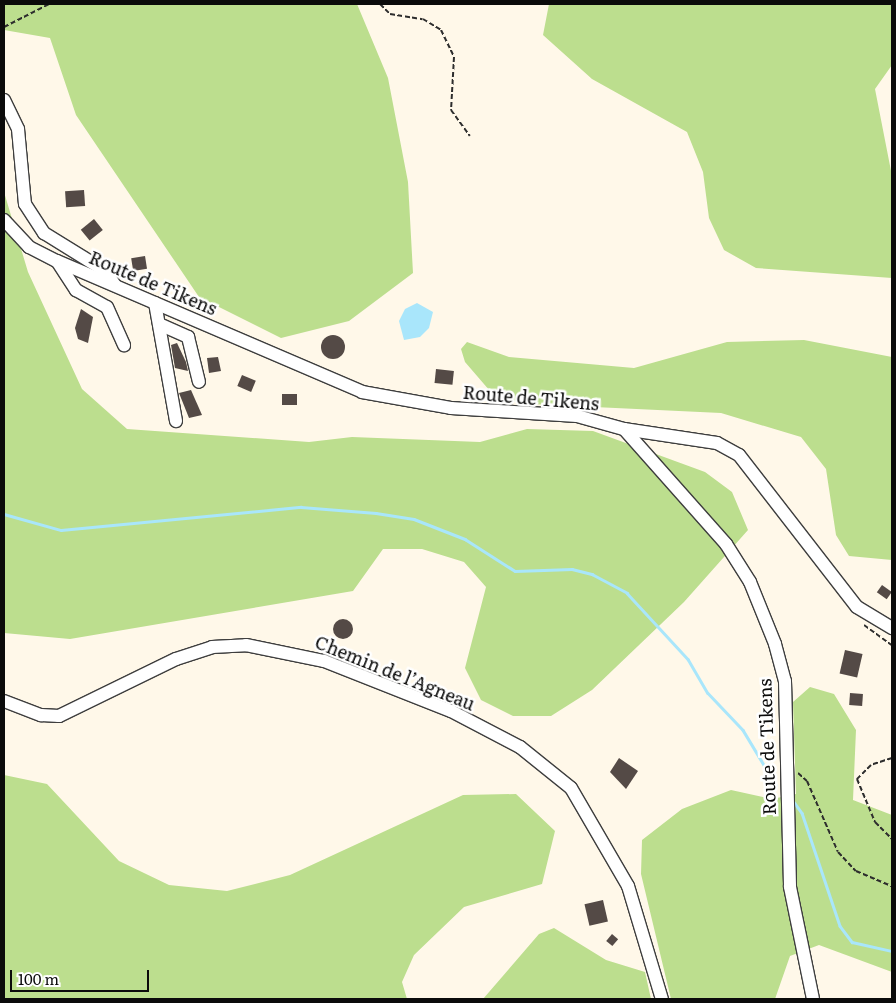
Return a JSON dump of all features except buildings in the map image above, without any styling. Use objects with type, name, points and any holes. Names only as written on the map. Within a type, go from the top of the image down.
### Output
[{"type":"street","points":[[4,100],[18,129],[25,204],[44,233],[104,270],[117,287]]},
{"type":"street","name":"Route de Tikens","points":[[4,220],[29,247],[57,261],[362,392],[451,408],[577,416],[624,429],[684,492],[750,582],[785,681],[790,887],[813,999]]},
{"type":"street","points":[[57,261],[76,290],[107,307],[124,345]]},
{"type":"street","points":[[155,303],[176,421]]},
{"type":"street","points":[[159,324],[188,337],[199,382]]},
{"type":"street","points":[[624,429],[717,443],[739,455],[857,607],[892,628]]},
{"type":"street","name":"Chemin de l’Agneau","points":[[4,701],[41,715],[59,716],[176,659],[212,647],[246,645],[324,661],[451,711],[520,747],[571,788],[628,886],[662,999]]},
{"type":"path","points":[[4,27],[49,4]]},
{"type":"path","points":[[380,4],[390,14],[423,19],[441,30],[454,57],[451,110],[470,136]]},
{"type":"path","points":[[892,758],[872,765],[857,779],[875,822],[892,839]]},
{"type":"path","points":[[788,766],[806,781],[838,852],[856,871],[892,886]]},
{"type":"green space","points":[[4,4],[357,4],[388,78],[408,182],[413,273],[349,321],[281,338],[199,297],[76,115],[50,38],[4,30]]},
{"type":"green space","points":[[549,4],[892,4],[892,65],[875,89],[892,176],[892,278],[756,268],[724,250],[709,218],[703,172],[687,132],[592,79],[543,35]]},
{"type":"green space","points":[[4,192],[28,272],[82,389],[127,429],[309,442],[352,437],[480,442],[527,429],[593,431],[705,472],[732,492],[748,530],[684,602],[592,690],[551,716],[513,716],[481,700],[465,668],[486,587],[464,562],[422,549],[383,549],[353,591],[70,639],[4,633]]},
{"type":"green space","points":[[804,340],[892,357],[892,560],[849,556],[836,535],[826,469],[801,437],[721,413],[531,404],[496,398],[465,362],[461,349],[467,342],[509,357],[634,368],[727,342]]},
{"type":"green space","points":[[810,687],[834,694],[856,730],[853,800],[892,815],[892,972],[819,945],[790,956],[775,999],[671,999],[641,874],[642,840],[682,809],[731,790],[772,799],[796,794],[793,702]]},
{"type":"green space","points":[[4,775],[47,784],[119,861],[169,885],[227,891],[290,875],[463,795],[516,794],[555,831],[542,884],[464,907],[414,955],[402,982],[407,999],[4,999]]},
{"type":"green space","points":[[554,928],[606,960],[645,972],[651,999],[483,999],[539,934]]},
{"type":"water","points":[[417,303],[433,312],[429,328],[420,337],[404,340],[399,321],[405,309]]},
{"type":"waterway","points":[[4,514],[61,530],[301,507],[376,513],[414,519],[465,539],[515,571],[572,569],[592,574],[627,593],[688,659],[708,693],[743,730],[776,785]]},
{"type":"waterway","points":[[794,802],[802,813],[840,926],[852,942],[892,951]]}]
